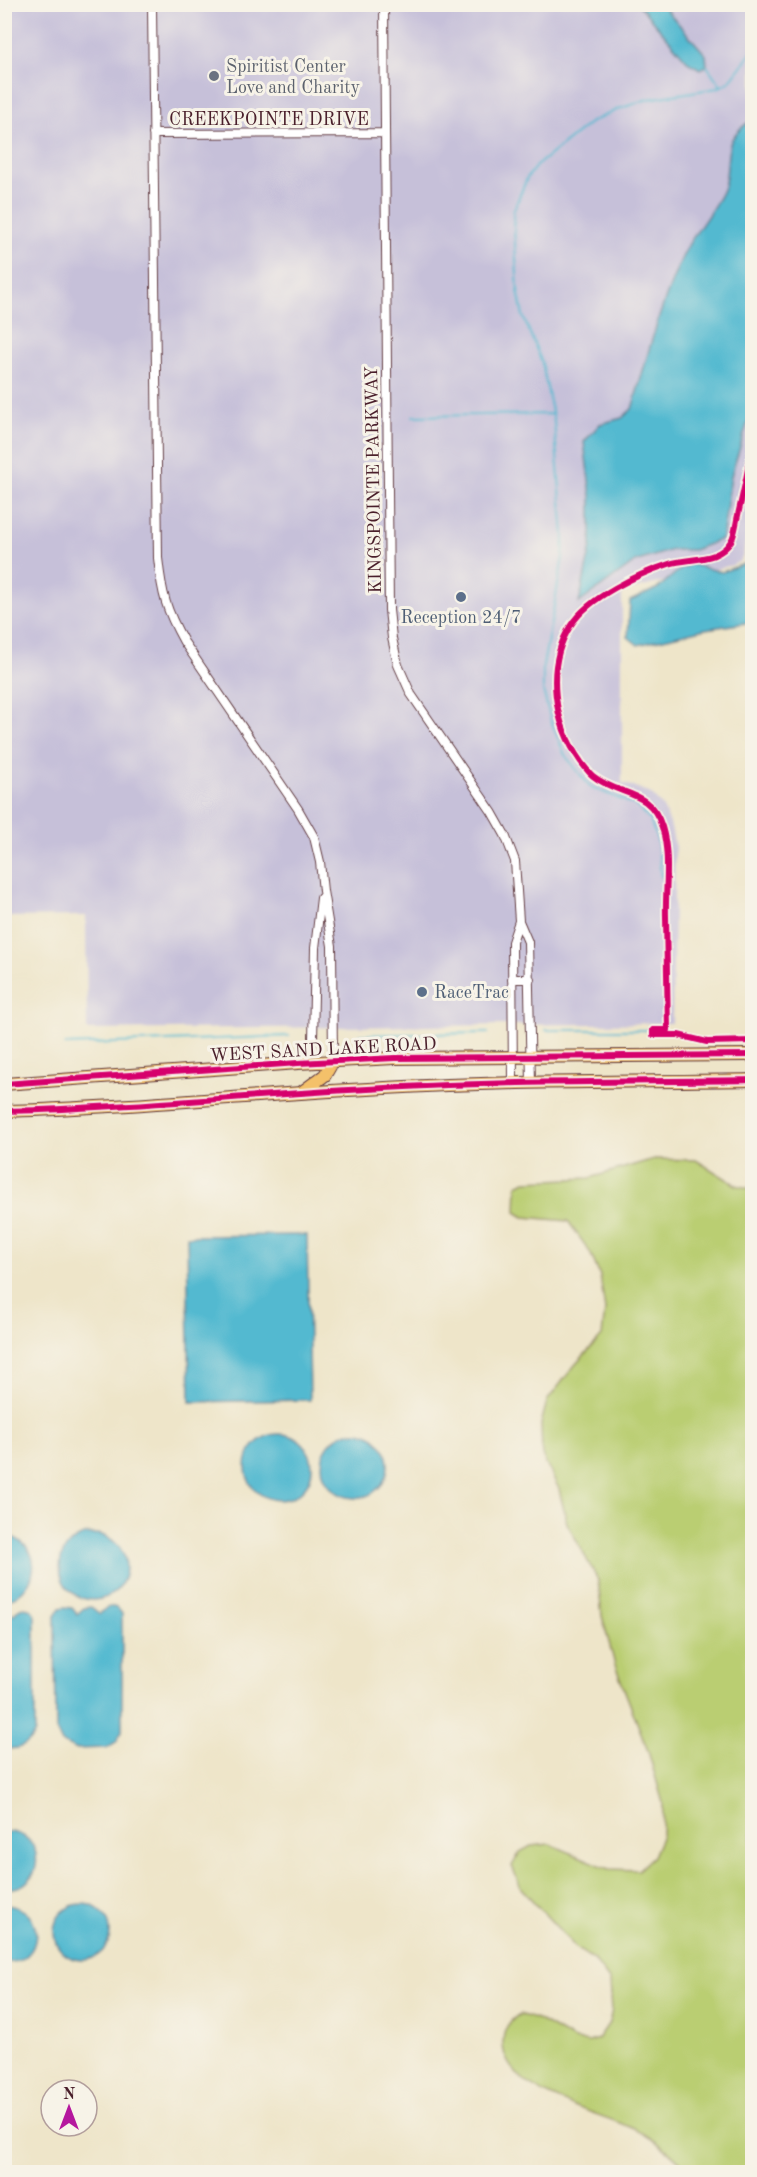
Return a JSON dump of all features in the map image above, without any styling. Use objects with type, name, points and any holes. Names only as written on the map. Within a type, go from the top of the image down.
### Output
[{"type":"main road","name":"WEST SAND LAKE ROAD","points":[[4,1084],[333,1061],[530,1056],[753,1055]]},
{"type":"main road","points":[[301,1092],[319,1080],[333,1061]]},
{"type":"main road","points":[[4,1111],[117,1106],[301,1092],[513,1083],[753,1080]]},
{"type":"street","points":[[152,4],[158,558],[161,588],[169,615],[184,642],[298,809],[314,837],[320,862],[322,891],[332,946],[333,1061]]},
{"type":"street","name":"KINGSPOINTE PARKWAY","points":[[384,4],[389,610],[392,638],[398,665],[411,694],[492,812],[505,835],[515,861],[519,921],[528,942],[531,1083]]},
{"type":"street","name":"CREEKPOINTE DRIVE","points":[[153,134],[385,133]]},
{"type":"street","points":[[298,1063],[310,1051],[313,1041],[315,948],[322,891]]},
{"type":"street","name":"KINGSPOINTE PARKWAY","points":[[513,1083],[512,942],[519,921]]},
{"type":"street","points":[[512,979],[530,979]]},
{"type":"shaded area","points":[[4,5],[752,5],[752,505],[743,556],[733,565],[622,592],[622,783],[651,794],[662,806],[670,823],[675,846],[672,1023],[87,1030],[86,916],[5,917]]},
{"type":"green space","points":[[654,1159],[696,1160],[736,1185],[752,1189],[752,2172],[689,2172],[668,2151],[644,2134],[538,2090],[520,2077],[508,2062],[503,2043],[507,2026],[520,2014],[543,2022],[574,2040],[589,2042],[598,2039],[609,2023],[612,2010],[610,1981],[595,1961],[576,1948],[521,1888],[512,1866],[520,1852],[531,1846],[550,1844],[609,1869],[638,1870],[653,1856],[662,1835],[663,1803],[648,1751],[615,1665],[602,1616],[598,1580],[567,1523],[559,1489],[542,1455],[541,1424],[547,1401],[575,1365],[602,1336],[605,1310],[600,1276],[590,1252],[568,1221],[524,1217],[516,1212],[517,1185],[526,1181],[590,1178]]},
{"type":"water","points":[[639,5],[662,5],[706,55],[707,66],[700,69],[689,63]]},
{"type":"water","points":[[752,120],[752,409],[731,476],[722,539],[694,550],[672,550],[635,562],[579,603],[591,546],[591,496],[584,442],[600,424],[622,418],[632,409],[677,268],[690,242],[724,187],[731,142],[735,135]]},
{"type":"water","points":[[752,561],[752,622],[705,629],[638,645],[628,637],[630,601],[658,588],[678,571],[690,564],[722,572]]},
{"type":"water","points":[[307,1235],[310,1400],[190,1402],[187,1236]]},
{"type":"water","points":[[361,1432],[379,1441],[386,1452],[388,1465],[386,1478],[379,1489],[368,1496],[349,1498],[331,1489],[324,1478],[322,1459],[331,1441],[342,1434]]},
{"type":"water","points":[[285,1434],[303,1443],[310,1454],[312,1467],[310,1480],[303,1491],[292,1498],[273,1500],[255,1491],[248,1480],[246,1461],[255,1443],[266,1436]]},
{"type":"water","points":[[99,1534],[117,1543],[124,1554],[126,1567],[124,1580],[117,1591],[106,1598],[87,1600],[69,1591],[62,1580],[60,1561],[69,1543],[80,1536]]},
{"type":"water","points":[[5,1535],[26,1547],[32,1556],[34,1566],[27,1586],[4,1601]]},
{"type":"water","points":[[5,1607],[13,1615],[20,1608],[28,1608],[35,1617],[35,1732],[30,1741],[23,1746],[5,1749]]},
{"type":"water","points":[[91,1607],[100,1614],[105,1609],[114,1607],[122,1614],[122,1731],[116,1742],[106,1748],[75,1749],[62,1743],[56,1730],[55,1616],[60,1608],[72,1608],[77,1614],[84,1608]]},
{"type":"water","points":[[5,1832],[19,1834],[29,1841],[35,1850],[34,1872],[28,1881],[18,1887],[5,1888]]},
{"type":"water","points":[[76,1904],[88,1904],[98,1908],[106,1916],[110,1932],[106,1948],[98,1956],[88,1960],[76,1960],[66,1956],[58,1948],[54,1938],[54,1926],[58,1916],[66,1908]]},
{"type":"water","points":[[5,1905],[19,1908],[29,1915],[34,1925],[36,1936],[33,1946],[27,1955],[18,1961],[5,1962]]},
{"type":"waterway","points":[[661,877],[658,842],[650,820],[635,805],[591,787],[580,774],[565,755],[551,721],[543,690],[543,666],[563,557],[564,535],[554,422],[542,363],[523,316],[518,290],[513,212],[527,178],[536,166],[591,122],[648,99],[717,88],[729,82],[752,52]]},
{"type":"waterway","points":[[707,66],[721,86]]},
{"type":"waterway","points":[[413,416],[553,414]]},
{"type":"waterway","points":[[546,1030],[648,1030]]},
{"type":"waterway","points":[[359,1035],[488,1033]]},
{"type":"waterway","points":[[65,1045],[289,1036]]},
{"type":"cycle path","points":[[752,449],[734,532],[725,548],[711,556],[669,564],[643,574],[615,588],[590,605],[571,625],[563,641],[557,659],[555,677],[559,713],[564,730],[581,762],[603,783],[642,799],[657,814],[662,827],[667,861],[668,1030],[653,1030],[653,1035],[678,1035],[707,1042],[752,1041]]},
{"type":"cycle path","points":[[4,1084],[395,1058],[752,1055]]},
{"type":"cycle path","points":[[4,1111],[431,1086],[752,1080]]},
{"type":"place","name":"Spiritist Center Love and Charity","points":[[214,76]]},
{"type":"place","name":"Reception 24/7","points":[[461,597]]},
{"type":"place","name":"RaceTrac","points":[[422,992]]}]
